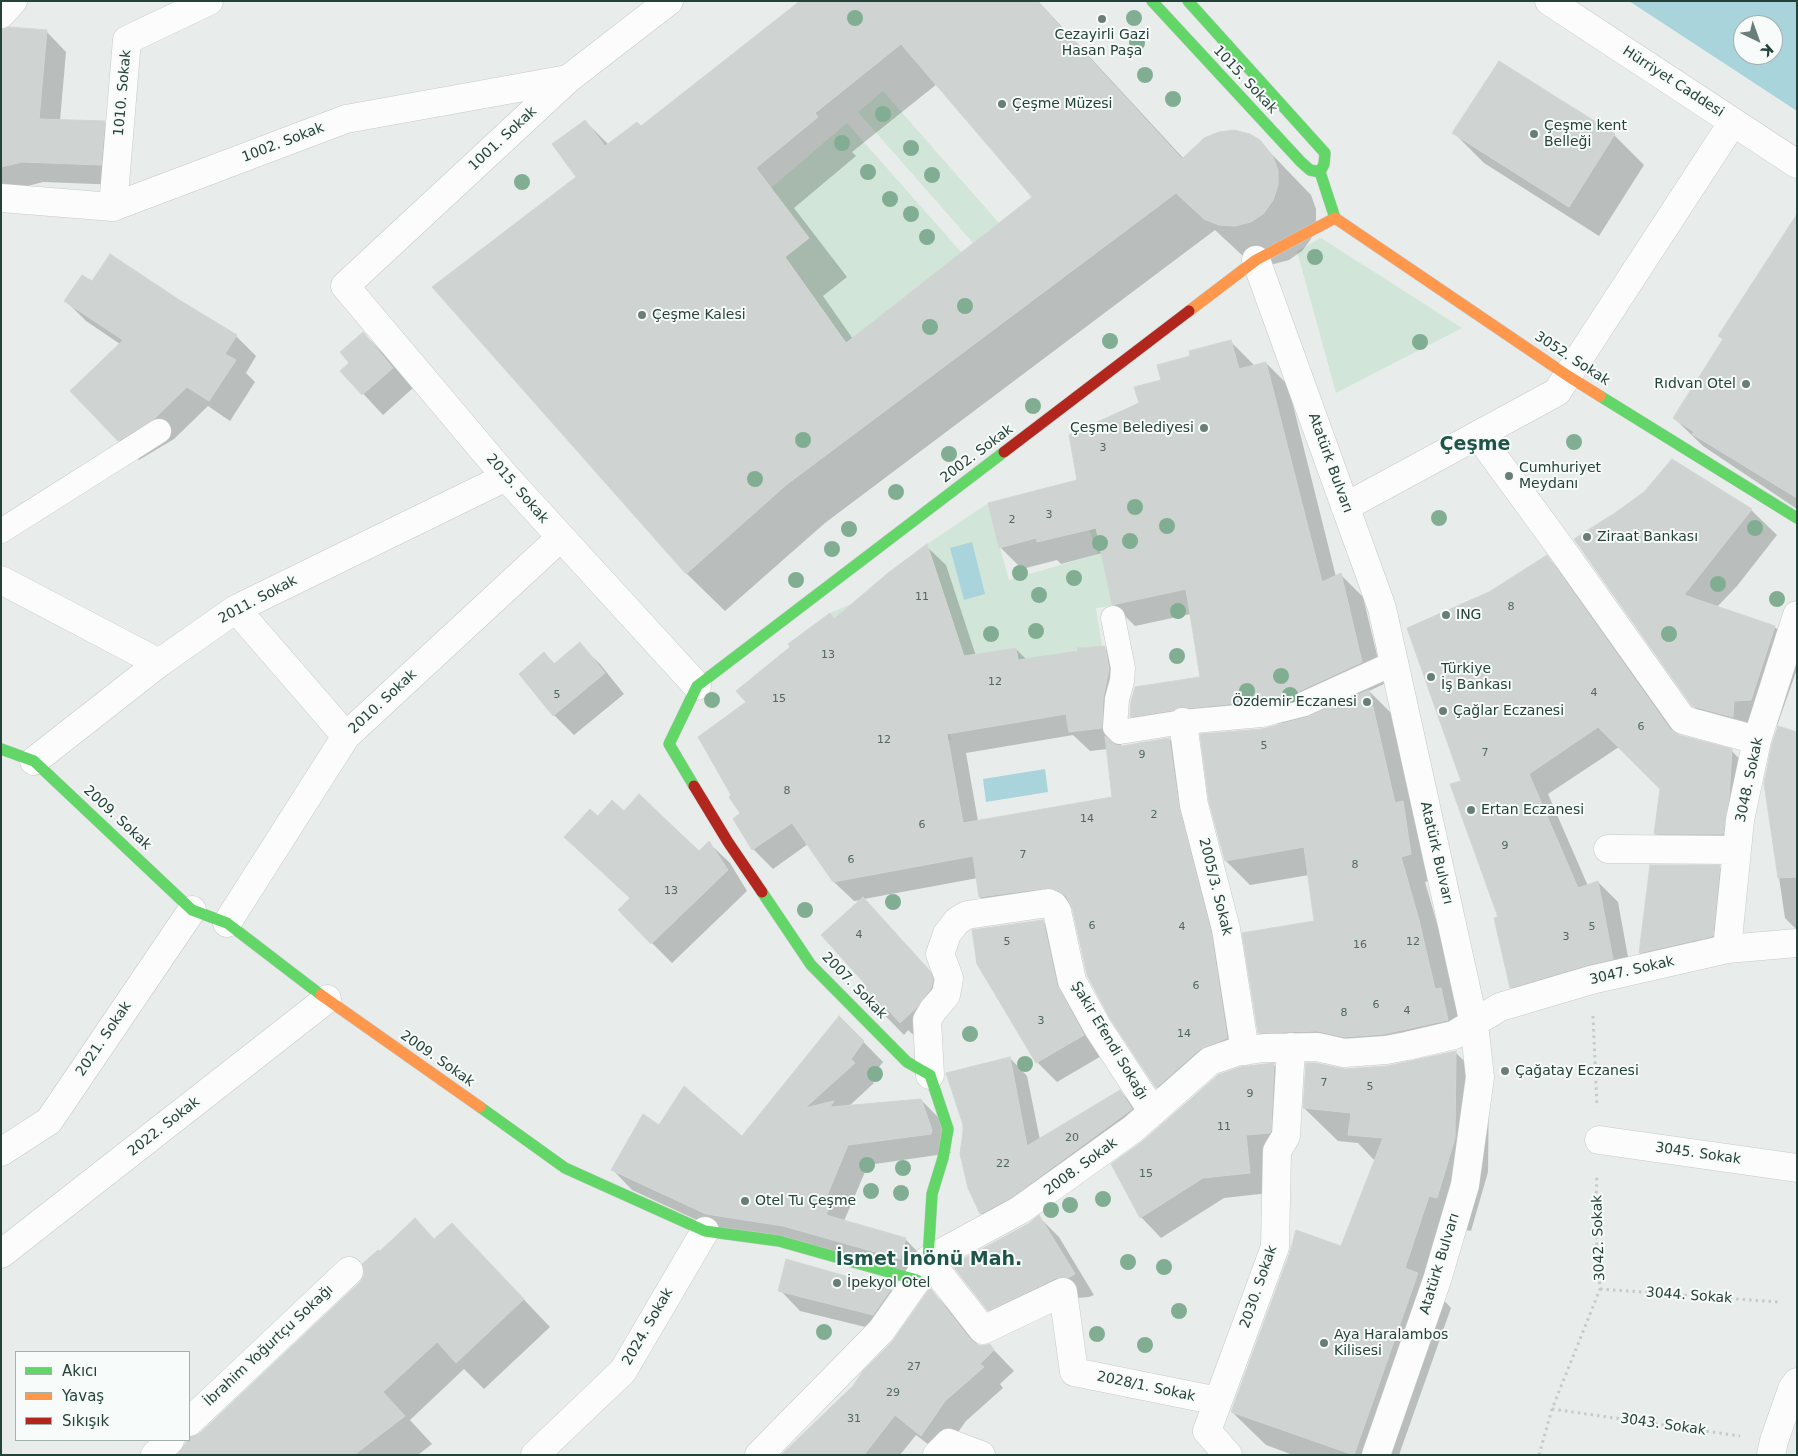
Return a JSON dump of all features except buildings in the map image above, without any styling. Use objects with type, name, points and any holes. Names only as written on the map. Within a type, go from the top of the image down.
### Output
[{"type":"street","points":[[1,14],[13,1]]},
{"type":"street","name":"1010. Sokak","points":[[114,207],[127,40],[209,1]]},
{"type":"street","name":"1001. Sokak","points":[[345,286],[568,79],[669,1]]},
{"type":"street","name":"1015. Sokak","points":[[1152,1],[1300,162],[1310,170],[1320,172]]},
{"type":"street","name":"1015. Sokak","points":[[1188,1],[1325,153],[1324,164],[1320,172],[1335,218]]},
{"type":"street","name":"Hürriyet Caddesi","points":[[1549,1],[1797,164]]},
{"type":"street","name":"1002. Sokak","points":[[1,198],[114,207],[346,119],[568,79]]},
{"type":"street","points":[[1345,506],[1557,392],[1733,122]]},
{"type":"street","name":"3052. Sokak","points":[[1335,218],[1568,376],[1797,518]]},
{"type":"street","name":"2002. Sokak","points":[[669,744],[697,686],[1256,260],[1335,218]]},
{"type":"street","name":"Atatürk Bulvarı","points":[[1256,260],[1382,608],[1474,1024],[1480,1077],[1464,1185],[1437,1280],[1376,1455]]},
{"type":"street","name":"2015. Sokak","points":[[345,286],[506,477],[697,686]]},
{"type":"street","points":[[1478,435],[1683,720],[1758,740]]},
{"type":"street","name":"2011. Sokak","points":[[34,761],[159,663],[236,609],[506,477]]},
{"type":"street","name":"2010. Sokak","points":[[227,923],[346,736],[560,538]]},
{"type":"street","points":[[1,580],[159,663]]},
{"type":"street","points":[[236,609],[346,736]]},
{"type":"street","name":"3048. Sokak","points":[[1727,949],[1740,820],[1758,740],[1797,615]]},
{"type":"street","name":"2005/3. Sokak","points":[[1183,722],[1194,805],[1226,929],[1245,1051]]},
{"type":"street","name":"2007. Sokak","points":[[669,744],[728,842],[811,965],[907,1062],[930,1075]]},
{"type":"street","name":"2009. Sokak","points":[[1,749],[34,761],[192,910],[227,923],[327,999],[565,1168],[705,1231],[779,1241],[922,1270]]},
{"type":"street","points":[[1608,848],[1737,850]]},
{"type":"street","name":"Şakir Efendi Sokağı","points":[[930,1075],[927,1020],[946,995],[949,978],[940,954],[946,934],[957,921],[967,915],[1048,903],[1057,910],[1072,981],[1098,1028],[1153,1112]]},
{"type":"street","name":"2021. Sokak","points":[[1,1152],[49,1121],[192,910]]},
{"type":"street","name":"3047. Sokak","points":[[1474,1024],[1500,1007],[1591,980],[1727,949],[1797,943]]},
{"type":"street","name":"2022. Sokak","points":[[1,1254],[327,999]]},
{"type":"street","name":"2008. Sokak","points":[[759,1455],[881,1331],[922,1270],[1020,1210],[1133,1129],[1210,1061],[1236,1052],[1264,1048],[1317,1047],[1344,1053],[1386,1050],[1454,1035],[1474,1024]]},
{"type":"street","name":"2030. Sokak","points":[[1228,1455],[1207,1431],[1275,1247],[1277,1151],[1286,1136],[1291,1047]]},
{"type":"street","points":[[922,1270],[932,1194],[943,1158],[948,1129],[930,1075]]},
{"type":"street","name":"3045. Sokak","points":[[1599,1140],[1797,1168]]},
{"type":"street","name":"2024. Sokak","points":[[535,1455],[623,1370],[705,1231]]},
{"type":"street","name":"2028/1. Sokak","points":[[922,1270],[983,1330],[1062,1292],[1074,1372],[1218,1402]]},
{"type":"street","name":"İbrahim Yoğurtçu Sokağı","points":[[190,1421],[349,1271]]},
{"type":"street","points":[[1773,1448],[1792,1389],[1797,1382]]},
{"type":"street","points":[[155,1455],[169,1441]]},
{"type":"street","points":[[943,1449],[981,1455]]},
{"type":"lane","points":[[1,530],[159,431]]},
{"type":"lane","points":[[1113,618],[1123,668],[1117,699],[1116,729],[1123,732],[1183,722],[1261,716],[1304,704],[1394,663]]},
{"type":"path","name":"3042. Sokak","points":[[1539,1455],[1552,1410],[1600,1289],[1595,1221],[1599,1140],[1591,980]]},
{"type":"path","name":"3044. Sokak","points":[[1600,1289],[1778,1302]]},
{"type":"path","name":"3043. Sokak","points":[[1552,1410],[1773,1448]]},
{"type":"green space","points":[[883,91],[999,223],[973,243],[858,112]]},
{"type":"green space","points":[[847,123],[962,253],[846,343],[785,257],[809,238],[771,188]]},
{"type":"green space","points":[[1321,238],[1462,328],[1336,393],[1297,251]]},
{"type":"green space","points":[[988,503],[1009,580],[1098,554],[1085,518],[1120,511],[1104,564],[1112,606],[1096,608],[1102,646],[1077,648],[1075,651],[1019,665],[1016,648],[935,661],[951,740],[925,745],[830,613],[853,603],[955,629],[927,544]]},
{"type":"water","points":[[1629,1],[1797,1],[1797,111]]},
{"type":"water","points":[[972,542],[985,594],[964,600],[950,548]]},
{"type":"water","points":[[1045,769],[1048,792],[986,802],[983,779]]},
{"type":"traffic: fast","points":[[1152,1],[1301,162],[1310,170],[1320,172]]},
{"type":"traffic: fast","points":[[1188,1],[1325,153],[1324,164],[1320,172],[1335,218]]},
{"type":"traffic: fast","points":[[1600,396],[1797,518]]},
{"type":"traffic: fast","points":[[694,786],[669,744],[697,686],[1004,452]]},
{"type":"traffic: fast","points":[[1,749],[34,761],[192,910],[227,923],[321,995]]},
{"type":"traffic: fast","points":[[762,892],[811,965],[907,1062],[930,1075],[948,1129],[943,1158],[932,1194],[928,1260]]},
{"type":"traffic: fast","points":[[480,1107],[565,1168],[705,1231],[779,1241],[917,1280]]},
{"type":"traffic: slow","points":[[1335,218],[1600,396]]},
{"type":"traffic: slow","points":[[1189,311],[1256,260],[1335,218]]},
{"type":"traffic: slow","points":[[321,995],[480,1107]]},
{"type":"traffic: jam","points":[[1004,452],[1189,311]]},
{"type":"traffic: jam","points":[[694,786],[728,842],[762,892]]},
{"type":"place","name":"Cezayirli Gazi Hasan Paşa","points":[[1102,19]]},
{"type":"place","name":"Çeşme Müzesi","points":[[1002,104]]},
{"type":"place","name":"Çeşme kent Belleği","points":[[1534,134]]},
{"type":"place","name":"Çeşme Kalesi","points":[[642,315]]},
{"type":"place","name":"Rıdvan Otel","points":[[1746,384]]},
{"type":"place","name":"Çeşme Belediyesi","points":[[1204,428]]},
{"type":"place","name":"Cumhuriyet Meydanı","points":[[1509,476]]},
{"type":"place","name":"Ziraat Bankası","points":[[1587,537]]},
{"type":"place","name":"ING","points":[[1446,615]]},
{"type":"place","name":"Türkiye İş Bankası","points":[[1431,677]]},
{"type":"place","name":"Özdemir Eczanesi","points":[[1367,702]]},
{"type":"place","name":"Çağlar Eczanesi","points":[[1443,711]]},
{"type":"place","name":"Ertan Eczanesi","points":[[1471,810]]},
{"type":"place","name":"Çağatay Eczanesi","points":[[1505,1071]]},
{"type":"place","name":"Otel Tu Çeşme","points":[[745,1201]]},
{"type":"place","name":"İpekyol Otel","points":[[837,1283]]},
{"type":"place","name":"Aya Haralambos Kilisesi","points":[[1324,1343]]},
{"type":"district","name":"Çeşme","points":[[1475,445]]},
{"type":"district","name":"İsmet İnönü Mah.","points":[[929,1260]]}]
